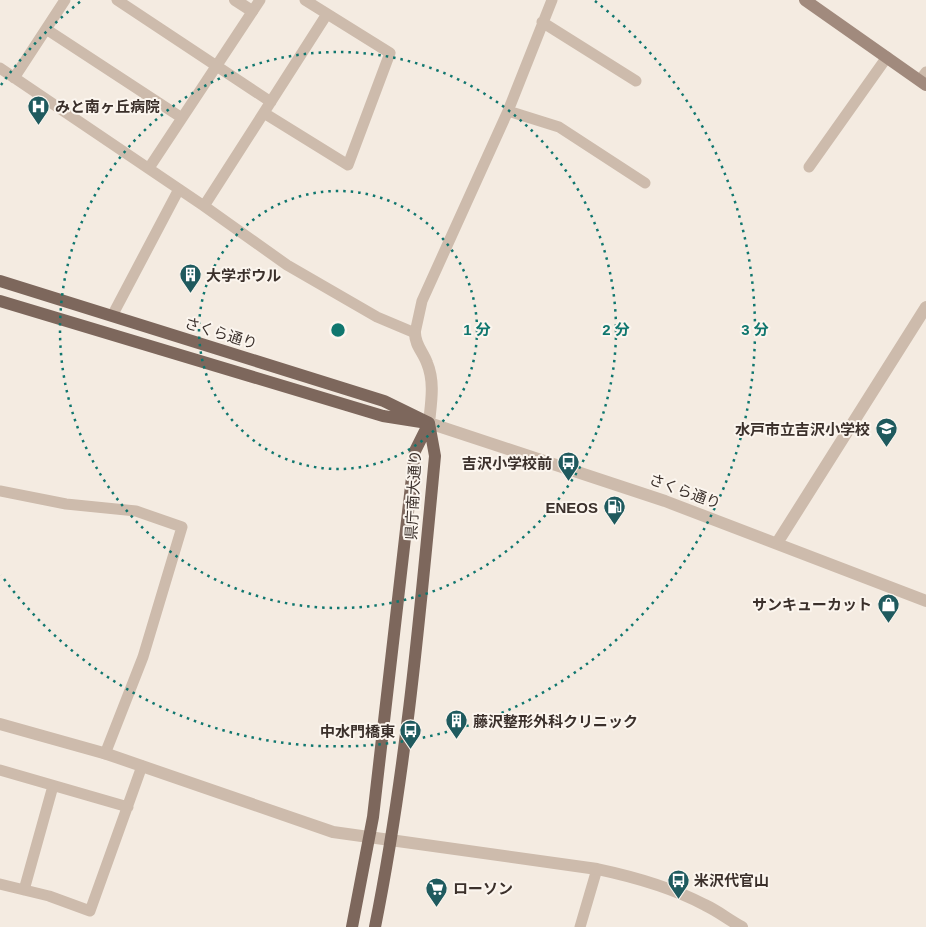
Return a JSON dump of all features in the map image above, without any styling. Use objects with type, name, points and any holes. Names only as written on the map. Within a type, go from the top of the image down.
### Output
[{"type":"main road","points":[[805,0],[887,57],[924,79]]},
{"type":"main road","name":"さくら通り","points":[[0,281],[384,401],[429,423]]},
{"type":"main road","name":"さくら通り","points":[[0,301],[383,416],[429,423]]},
{"type":"main road","name":"県庁南大通り","points":[[352,927],[369,839],[415,451],[429,423]]},
{"type":"main road","name":"県庁南大通り","points":[[374,927],[391,842],[410,712],[434,466],[429,423]]},
{"type":"street","points":[[14,78],[65,0]]},
{"type":"street","points":[[117,0],[272,102]]},
{"type":"street","points":[[234,0],[252,11]]},
{"type":"street","points":[[149,168],[260,0]]},
{"type":"street","points":[[264,113],[348,165],[390,53],[305,0]]},
{"type":"street","points":[[429,423],[432,392],[431,374],[417,344],[415,333],[422,300],[508,111],[552,0]]},
{"type":"street","points":[[204,206],[328,14]]},
{"type":"street","points":[[542,22],[636,81]]},
{"type":"street","points":[[46,29],[182,118]]},
{"type":"street","points":[[809,167],[887,57]]},
{"type":"street","points":[[0,68],[315,282],[377,317],[415,333]]},
{"type":"street","points":[[508,111],[559,127],[645,183]]},
{"type":"street","points":[[112,316],[179,189]]},
{"type":"street","points":[[777,543],[926,307]]},
{"type":"street","name":"さくら通り","points":[[429,423],[602,478],[926,601]]},
{"type":"street","points":[[0,491],[66,504],[136,511],[182,527],[143,657],[105,754]]},
{"type":"street","points":[[0,724],[105,754],[333,832],[369,839],[597,869],[625,875],[679,892],[742,927]]},
{"type":"street","points":[[0,884],[90,911],[142,766]]},
{"type":"street","points":[[0,770],[128,806]]},
{"type":"street","points":[[24,890],[53,786]]},
{"type":"street","points":[[580,927],[597,869]]},
{"type":"place","name":"みと南ヶ丘病院","points":[[39,125]]},
{"type":"place","name":"大学ボウル","points":[[190,294]]},
{"type":"place","name":"水戸市立吉沢小学校","points":[[886,448]]},
{"type":"place","name":"吉沢小学校前","points":[[568,482]]},
{"type":"place","name":"ENEOS","points":[[614,526]]},
{"type":"place","name":"サンキューカット","points":[[888,623]]},
{"type":"place","name":"藤沢整形外科クリニック","points":[[457,740]]},
{"type":"place","name":"中水門橋東","points":[[411,750]]},
{"type":"place","name":"米沢代官山","points":[[678,899]]},
{"type":"place","name":"ローソン","points":[[437,907]]}]
